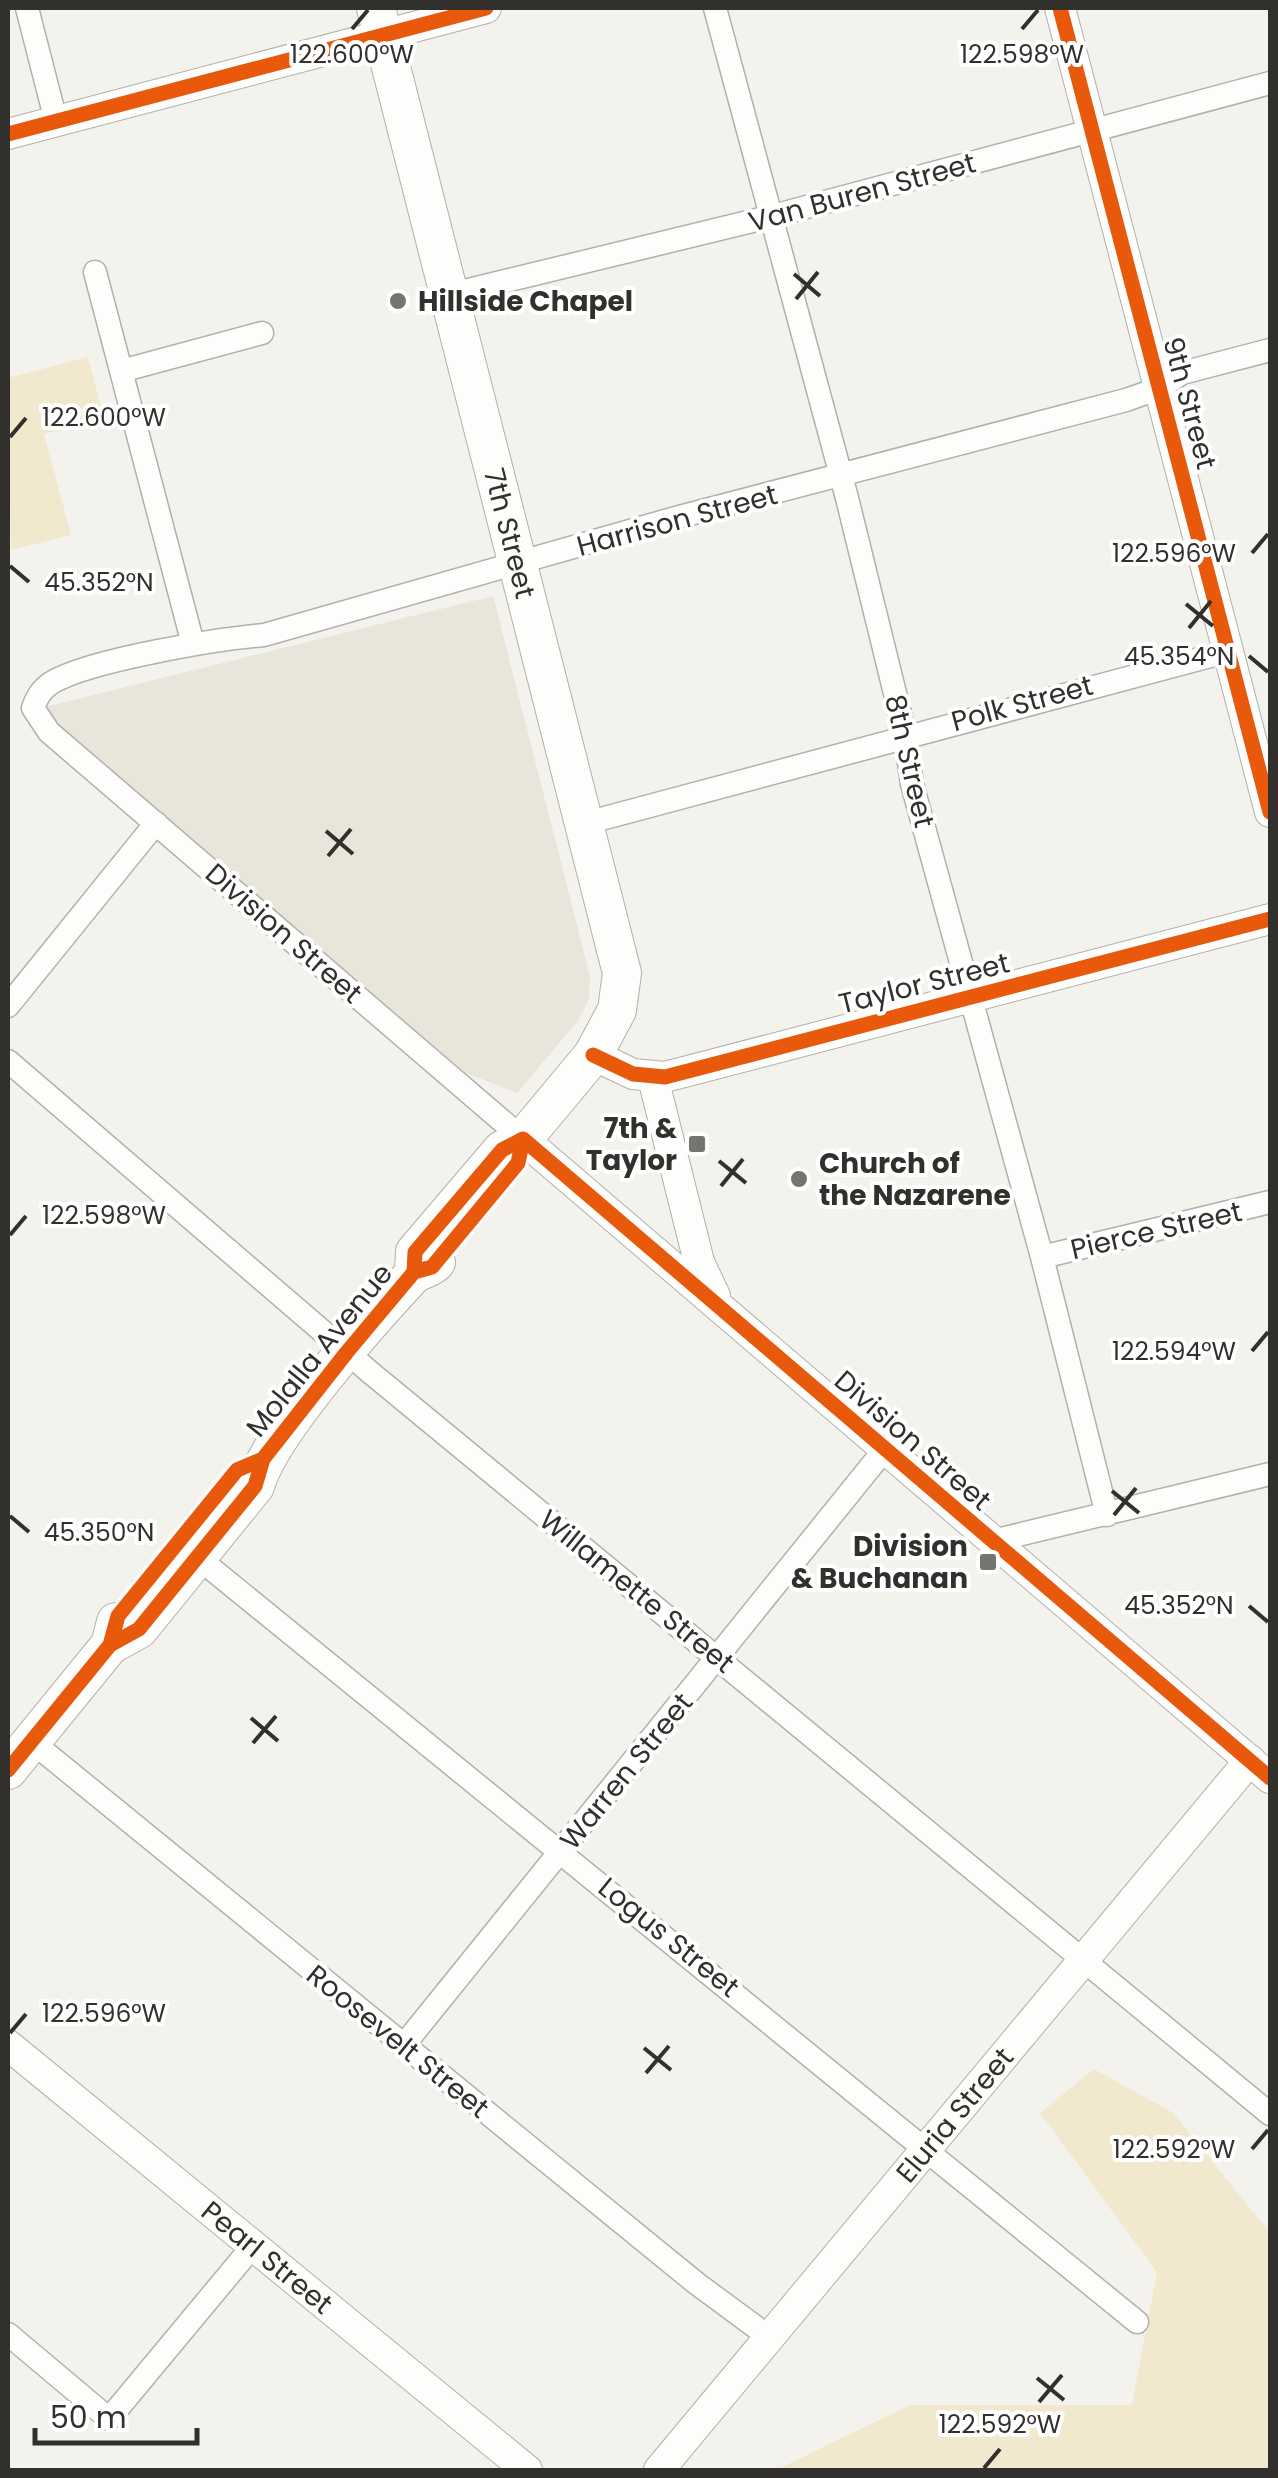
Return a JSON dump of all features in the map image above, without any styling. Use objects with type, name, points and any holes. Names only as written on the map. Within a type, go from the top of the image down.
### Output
[{"type":"main road","name":"7th Street","points":[[379,22],[452,294],[622,973],[617,1010],[593,1054]]},
{"type":"main road","name":"Molalla Avenue","points":[[110,1644],[139,1629],[254,1486],[262,1459],[414,1272],[432,1267],[494,1193],[518,1163],[523,1140],[593,1054]]},
{"type":"main road","name":"Molalla Avenue","points":[[19,1756],[110,1644],[118,1616],[236,1470],[262,1459]]},
{"type":"street","points":[[27,8],[56,121]]},
{"type":"street","points":[[8,134],[379,22],[486,8]]},
{"type":"street","name":"8th Street","points":[[714,8],[841,476],[905,734],[912,784],[1042,1257],[1107,1515]]},
{"type":"street","name":"9th Street","points":[[1060,8],[1270,812]]},
{"type":"street","name":"Van Buren Street","points":[[452,294],[773,216],[1270,83]]},
{"type":"street","points":[[94,272],[193,644]]},
{"type":"street","points":[[121,371],[262,333]]},
{"type":"street","name":"Harrison Street","points":[[32,708],[40,692],[62,678],[193,644],[264,635],[1160,388],[1182,373],[1270,350]]},
{"type":"street","name":"Polk Street","points":[[586,824],[905,734],[1229,650]]},
{"type":"street","name":"Division Street","points":[[32,708],[49,732],[523,1140],[992,1541],[1264,1764]]},
{"type":"street","points":[[8,1006],[156,823]]},
{"type":"street","name":"Taylor Street","points":[[653,1078],[1270,919]]},
{"type":"street","points":[[593,1054],[633,1074],[653,1078],[698,1262],[725,1311]]},
{"type":"street","name":"Willamette Street","points":[[8,1061],[347,1352],[1270,2114]]},
{"type":"street","name":"Pierce Street","points":[[1042,1257],[1270,1202]]},
{"type":"street","name":"Warren Street","points":[[403,2046],[885,1449]]},
{"type":"street","points":[[992,1541],[1270,1474]]},
{"type":"street","name":"Logus Street","points":[[197,1557],[1137,2322]]},
{"type":"street","name":"Roosevelt Street","points":[[19,1756],[403,2046],[696,2283],[769,2336]]},
{"type":"street","name":"Eluria Street","points":[[659,2470],[1086,1959],[1264,1764]]},
{"type":"street","name":"Pearl Street","points":[[8,2045],[526,2470]]},
{"type":"street","points":[[8,2334],[109,2419],[252,2246]]},
{"type":"shaded area","points":[[88,357],[104,418],[44,434],[71,535],[11,550],[8,378]]},
{"type":"shaded area","points":[[493,596],[590,976],[589,999],[577,1022],[517,1093],[466,1073],[37,709]]},
{"type":"shaded area","points":[[1094,2069],[1173,2113],[1270,2233],[1270,2470],[776,2470],[910,2405],[1132,2405],[1157,2272],[1040,2113]]},
{"type":"cycle path","points":[[8,134],[486,8]]},
{"type":"cycle path","points":[[1060,8],[1270,812]]},
{"type":"cycle path","points":[[593,1055],[633,1074],[665,1077],[1270,919]]},
{"type":"cycle path","points":[[523,1139],[1270,1778]]},
{"type":"cycle path","points":[[414,1272],[415,1252],[502,1150],[523,1139]]},
{"type":"cycle path","points":[[110,1645],[139,1629],[255,1486],[263,1459],[347,1352],[414,1272],[432,1267],[518,1163],[523,1139]]},
{"type":"cycle path","points":[[8,1770],[110,1645],[118,1616],[237,1470],[263,1459]]},
{"type":"place","name":"Hillside Chapel","points":[[398,301]]},
{"type":"place","name":"7th & Taylor","points":[[697,1144]]},
{"type":"place","name":"Church of the Nazarene","points":[[799,1179]]},
{"type":"place","name":"Division & Buchanan","points":[[988,1562]]}]
